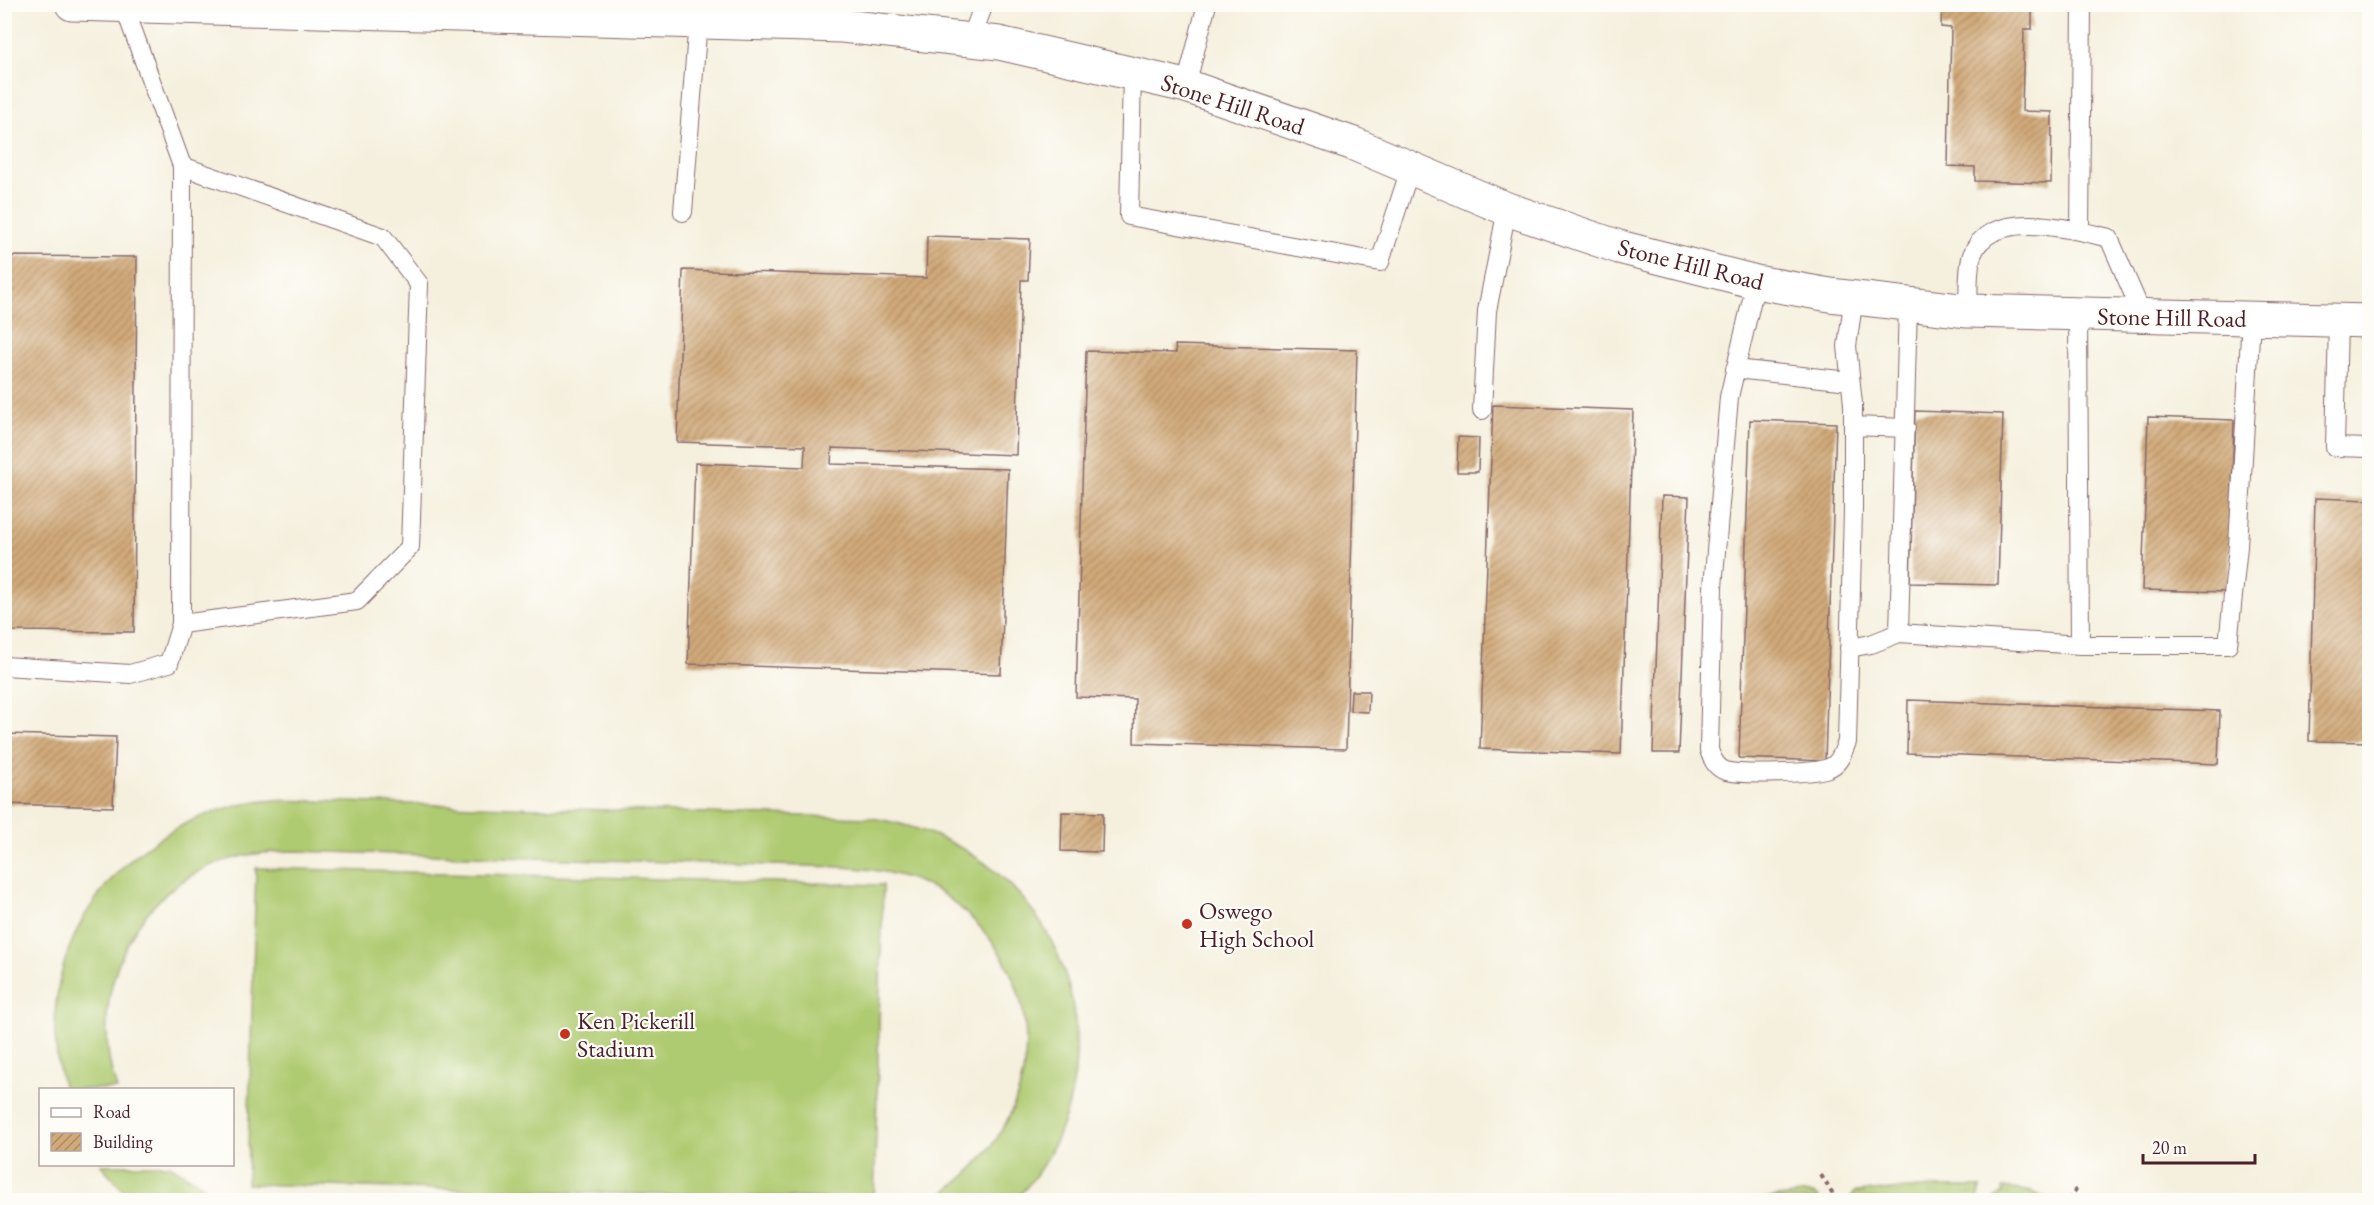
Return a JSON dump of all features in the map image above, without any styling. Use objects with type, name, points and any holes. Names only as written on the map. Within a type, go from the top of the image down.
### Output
[{"type":"street","name":"Stone Hill Road","points":[[72,4],[279,7],[698,20],[842,26],[971,39],[1132,72],[1186,86],[1354,144],[1507,209],[1619,247],[1756,282],[1968,311],[2370,321]]},
{"type":"lane","points":[[971,39],[984,4]]},
{"type":"lane","points":[[1186,86],[1207,4]]},
{"type":"lane","points":[[2080,231],[2082,4]]},
{"type":"lane","points":[[4,666],[130,674],[169,663],[181,624],[182,166],[124,6]]},
{"type":"lane","points":[[683,212],[698,20]]},
{"type":"lane","points":[[1132,72],[1129,216],[1380,262],[1410,169]]},
{"type":"lane","points":[[181,624],[357,601],[410,547],[419,284],[383,237],[182,166]]},
{"type":"lane","points":[[1482,410],[1487,311],[1507,209]]},
{"type":"lane","points":[[1968,311],[1972,255],[1985,235],[2023,224],[2080,231],[2109,238],[2143,316]]},
{"type":"lane","points":[[1756,282],[1729,397],[1713,587],[1709,750],[1713,762],[1724,770],[1758,773],[1828,769],[1839,761],[1846,742],[1853,426],[1847,346],[1854,297]]},
{"type":"lane","points":[[1899,633],[1908,304]]},
{"type":"lane","points":[[2078,315],[2080,645]]},
{"type":"lane","points":[[1849,648],[1877,642],[1899,633],[2080,645],[2228,645],[2238,546],[2251,318]]},
{"type":"lane","points":[[2337,321],[2335,447],[2370,448]]},
{"type":"lane","points":[[1735,369],[1850,381]]},
{"type":"lane","points":[[1853,426],[1906,428]]},
{"type":"path","points":[[1821,1175],[1836,1200]]},
{"type":"path","points":[[2069,1200],[2076,1189]]},
{"type":"green space","points":[[278,800],[871,818],[893,822],[935,836],[974,856],[1009,883],[1048,934],[1064,971],[1074,1011],[1076,1052],[1072,1092],[1060,1131],[1041,1168],[1015,1200],[932,1200],[965,1175],[992,1145],[1011,1111],[1023,1075],[1026,1037],[1020,999],[1005,962],[980,927],[950,900],[930,887],[908,878],[842,867],[293,851],[253,854],[228,860],[192,875],[167,893],[146,915],[129,941],[117,969],[109,999],[107,1029],[109,1059],[117,1088],[64,1088],[55,1035],[59,984],[74,936],[100,893],[135,857],[177,828],[225,809]]},
{"type":"green space","name":"Ken Pickerill Stadium","points":[[256,868],[883,885],[874,1200],[247,1184]]},
{"type":"green space","points":[[102,1166],[172,1166],[211,1191],[241,1200],[132,1200]]},
{"type":"green space","points":[[1980,1187],[1978,1200],[1852,1200],[1851,1198],[1854,1192]]},
{"type":"green space","points":[[2003,1188],[2028,1191],[2052,1200],[1993,1200],[2003,1193]]},
{"type":"green space","points":[[1814,1194],[1821,1200],[1754,1200]]},
{"type":"building","points":[[1942,4],[2032,4],[2032,29],[2024,29],[2022,111],[2052,112],[2051,183],[1975,181],[1975,167],[1948,166],[1951,28],[1941,27]]},
{"type":"building","points":[[927,236],[1030,239],[1028,280],[1021,280],[1016,455],[832,448],[831,464],[1008,469],[1001,674],[688,664],[695,463],[804,467],[805,446],[677,442],[683,270],[926,278]]},
{"type":"building","points":[[4,256],[137,257],[134,632],[4,631]]},
{"type":"building","points":[[1175,345],[1357,350],[1346,749],[1134,743],[1135,699],[1076,697],[1086,351],[1176,353]]},
{"type":"building","points":[[1493,405],[1633,410],[1621,754],[1480,749]]},
{"type":"building","points":[[1915,411],[2003,414],[1998,585],[1910,583]]},
{"type":"building","points":[[2148,417],[2234,420],[2229,592],[2142,590]]},
{"type":"building","points":[[1750,420],[1836,423],[1825,761],[1739,758]]},
{"type":"building","points":[[1458,437],[1479,438],[1478,472],[1457,472]]},
{"type":"building","points":[[1662,496],[1689,497],[1679,753],[1653,753]]},
{"type":"building","points":[[2315,498],[2370,500],[2370,742],[2309,741]]},
{"type":"building","points":[[1351,691],[1369,691],[1368,712],[1350,711]]},
{"type":"building","points":[[1908,700],[2220,711],[2218,764],[1907,753]]},
{"type":"building","points":[[4,734],[116,737],[113,807],[4,804]]},
{"type":"building","points":[[1062,812],[1103,813],[1102,852],[1061,851]]},
{"type":"building","points":[[4,863],[7,863],[6,890],[4,889]]},
{"type":"place","name":"Oswego High School","points":[[1187,924]]},
{"type":"place","name":"Ken Pickerill Stadium","points":[[565,1034]]}]
